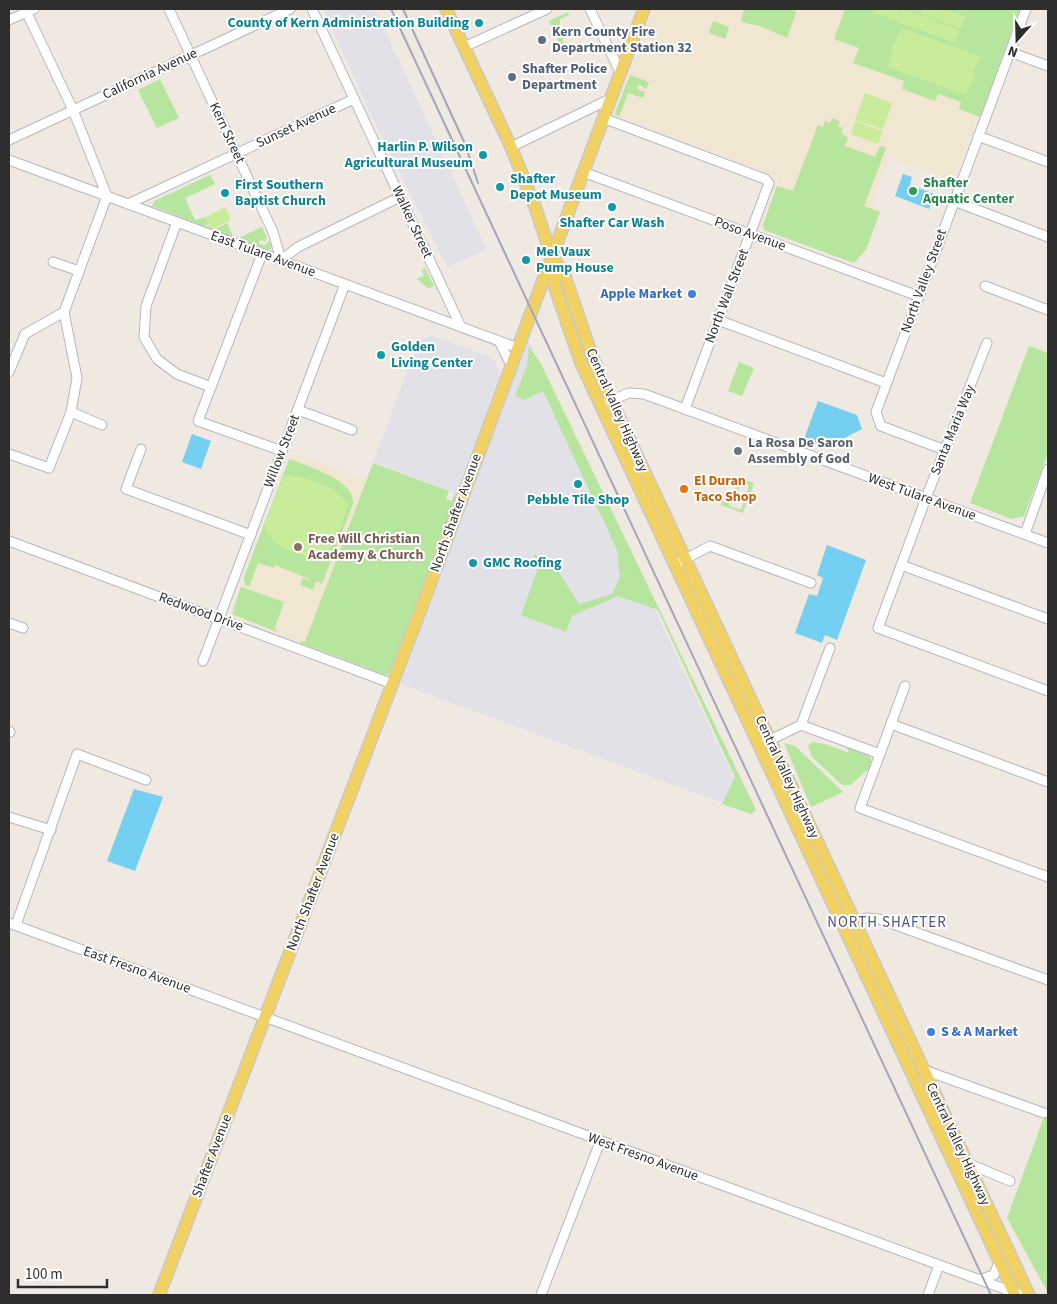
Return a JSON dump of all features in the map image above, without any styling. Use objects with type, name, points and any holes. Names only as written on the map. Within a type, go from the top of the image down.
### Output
[{"type":"main road","name":"Central Valley Highway","points":[[446,9],[511,147],[552,257],[564,274],[586,341],[612,400],[1028,1295]]},
{"type":"main road","name":"North Shafter Avenue","points":[[266,1017],[393,684],[644,9]]},
{"type":"main road","name":"Central Valley Highway","points":[[552,257],[555,288],[574,346],[600,405],[999,1262],[1016,1294]]},
{"type":"main road","name":"Shafter Avenue","points":[[159,1295],[266,1017]]},
{"type":"street","name":"Kern Street","points":[[169,9],[273,232],[281,260]]},
{"type":"street","name":"California Avenue","points":[[9,140],[290,9]]},
{"type":"street","name":"Walker Street","points":[[312,9],[461,327]]},
{"type":"street","points":[[464,47],[547,9]]},
{"type":"street","points":[[590,9],[620,72]]},
{"type":"street","name":"North Valley Street","points":[[945,450],[881,426],[876,412],[1026,9]]},
{"type":"street","points":[[9,20],[29,10],[73,110],[107,196],[64,312],[77,378],[71,412],[49,468],[9,454]]},
{"type":"street","points":[[1010,52],[1048,66]]},
{"type":"street","name":"Sunset Avenue","points":[[128,204],[354,98]]},
{"type":"street","points":[[511,147],[610,99]]},
{"type":"street","name":"North Wall Street","points":[[603,118],[765,179],[769,183],[685,409]]},
{"type":"street","points":[[978,136],[1048,162]]},
{"type":"street","name":"East Tulare Avenue","points":[[9,161],[518,348]]},
{"type":"street","name":"Poso Avenue","points":[[582,172],[918,296]]},
{"type":"street","points":[[281,260],[298,247],[400,197]]},
{"type":"street","points":[[954,202],[1048,238]]},
{"type":"street","points":[[177,222],[146,306],[144,337],[157,359],[177,374],[211,387]]},
{"type":"street","points":[[262,254],[198,421],[282,452]]},
{"type":"street","points":[[53,262],[79,272]]},
{"type":"street","name":"Willow Street","points":[[203,661],[345,284]]},
{"type":"street","points":[[984,286],[1048,310]]},
{"type":"street","points":[[9,372],[12,354],[25,334],[64,312]]},
{"type":"street","points":[[718,320],[886,384]]},
{"type":"street","points":[[499,341],[511,365]]},
{"type":"street","name":"Santa Maria Way","points":[[987,344],[926,498],[878,628],[1048,691]]},
{"type":"street","name":"West Tulare Avenue","points":[[600,405],[629,393],[638,392],[1048,543]]},
{"type":"street","points":[[298,410],[352,430]]},
{"type":"street","points":[[71,412],[102,425]]},
{"type":"street","points":[[141,449],[126,489],[251,535]]},
{"type":"street","points":[[1024,534],[1046,483],[1048,469]]},
{"type":"street","name":"Redwood Drive","points":[[9,541],[393,684]]},
{"type":"street","points":[[674,565],[710,546],[811,583]]},
{"type":"street","points":[[901,565],[1048,619]]},
{"type":"street","points":[[9,623],[23,628]]},
{"type":"street","points":[[758,745],[802,725],[830,648]]},
{"type":"street","points":[[905,686],[860,808],[1048,878]]},
{"type":"street","points":[[891,724],[1048,782]]},
{"type":"street","points":[[802,725],[880,754]]},
{"type":"street","points":[[13,924],[50,830],[77,754],[146,780]]},
{"type":"street","points":[[9,818],[50,830]]},
{"type":"street","points":[[843,928],[866,918],[879,919],[1048,980]]},
{"type":"street","name":"East Fresno Avenue","points":[[13,924],[266,1017]]},
{"type":"street","name":"West Fresno Avenue","points":[[266,1017],[600,1142],[1016,1294]]},
{"type":"street","points":[[924,1070],[1044,1113]]},
{"type":"street","points":[[541,1295],[600,1142]]},
{"type":"street","points":[[967,1163],[1010,1181]]},
{"type":"street","points":[[978,1279],[994,1275],[999,1262]]},
{"type":"street","points":[[928,1295],[939,1265]]},
{"type":"shaded area","points":[[323,9],[375,9],[487,250],[447,267],[372,117]]},
{"type":"shaded area","points":[[653,9],[1018,9],[953,181],[889,159],[871,205],[880,209],[865,247],[855,262],[761,228],[778,177],[614,115]]},
{"type":"shaded area","points":[[431,335],[493,358],[500,374],[456,493],[373,462],[419,341]]},
{"type":"shaded area","points":[[528,339],[750,813],[401,684]]},
{"type":"shaded area","name":"Free Will Christian Academy & Church","points":[[292,453],[366,480],[305,643],[235,618],[230,613]]},
{"type":"green space","points":[[744,9],[795,9],[796,12],[787,38],[760,26],[741,22]]},
{"type":"green space","points":[[845,9],[1020,9],[980,117],[959,109],[961,102],[938,94],[935,101],[902,89],[904,81],[853,63],[859,48],[834,39]]},
{"type":"green space","points":[[876,9],[902,9],[897,21],[875,13]]},
{"type":"green space","points":[[903,9],[937,21],[935,29],[938,22],[960,30],[955,43],[898,22]]},
{"type":"green space","points":[[923,9],[942,9],[938,20],[921,14]]},
{"type":"green space","points":[[943,9],[966,16],[961,29],[939,20]]},
{"type":"green space","points":[[568,12],[569,15],[560,19],[559,35],[563,38],[563,44],[560,45],[549,21]]},
{"type":"green space","points":[[713,21],[729,27],[725,39],[709,33]]},
{"type":"green space","points":[[901,28],[980,56],[966,95],[888,67],[893,51],[891,50]]},
{"type":"green space","points":[[630,75],[649,82],[646,89],[640,85],[637,87],[640,91],[645,91],[643,98],[628,93],[619,117],[615,113]]},
{"type":"green space","points":[[160,79],[179,118],[157,128],[138,90]]},
{"type":"green space","points":[[865,93],[892,103],[883,129],[855,120]]},
{"type":"green space","points":[[832,118],[840,121],[838,126],[843,128],[841,133],[848,138],[845,146],[875,157],[880,146],[886,148],[864,206],[880,212],[866,250],[854,263],[764,230],[763,225],[777,186],[793,191],[818,125],[823,127],[825,121],[830,123]]},
{"type":"green space","points":[[855,121],[883,131],[878,144],[851,134]]},
{"type":"green space","points":[[210,175],[215,184],[185,198],[195,220],[205,217],[209,224],[204,226],[152,206],[154,201]]},
{"type":"green space","points":[[225,207],[231,220],[213,229],[206,227],[209,225],[206,217]]},
{"type":"green space","points":[[227,223],[233,236],[239,238],[262,227],[267,238],[265,241],[260,240],[259,244],[265,245],[269,241],[272,245],[271,249],[268,250],[214,230]]},
{"type":"green space","points":[[425,268],[434,286],[429,289],[417,279],[424,276],[422,270]]},
{"type":"green space","points":[[529,346],[541,364],[756,810],[751,814],[722,804],[735,777],[658,610],[618,596],[572,616],[566,632],[521,615],[538,568],[534,554],[554,565],[579,604],[612,594],[620,577],[617,550],[543,391],[525,400],[515,396],[527,366]]},
{"type":"green space","points":[[1029,346],[1048,353],[1048,453],[1024,516],[1012,519],[970,503]]},
{"type":"green space","points":[[739,362],[754,368],[742,396],[728,391]]},
{"type":"green space","points":[[289,459],[318,470],[339,481],[352,495],[353,504],[322,584],[316,581],[313,590],[300,585],[303,578],[309,581],[309,579],[275,565],[274,568],[258,563],[249,587],[245,585],[244,577]]},
{"type":"green space","points":[[373,463],[449,491],[446,499],[452,501],[455,493],[459,495],[394,669],[386,675],[300,643],[301,641],[305,642]]},
{"type":"green space","points":[[288,475],[322,484],[338,493],[348,505],[341,529],[329,552],[316,560],[278,544],[267,533],[264,525],[283,476]]},
{"type":"green space","points":[[740,478],[754,483],[743,513],[721,505],[726,492],[737,496],[735,501],[730,500],[729,506],[741,510],[749,485],[741,482],[737,494],[735,493]]},
{"type":"green space","points":[[241,587],[284,602],[275,627],[277,632],[232,614]]},
{"type":"green space","points":[[812,742],[825,744],[849,753],[847,748],[860,750],[871,758],[871,767],[850,785],[842,785],[812,757],[808,746]]},
{"type":"green space","points":[[784,743],[795,746],[843,792],[811,807]]},
{"type":"green space","points":[[1048,1106],[1048,1293],[1007,1218]]},
{"type":"water","name":"Shafter Aquatic Center","points":[[903,174],[912,177],[910,185],[934,194],[929,209],[895,196]]},
{"type":"water","points":[[818,401],[857,415],[862,429],[825,448],[804,439]]},
{"type":"water","points":[[192,434],[211,441],[201,469],[182,462]]},
{"type":"water","points":[[827,545],[866,560],[837,640],[825,635],[822,643],[795,633],[809,594],[817,596],[823,578],[817,575]]},
{"type":"water","points":[[134,789],[163,797],[135,871],[107,861]]},
{"type":"railway","points":[[391,9],[991,1295]]},
{"type":"railway","points":[[403,9],[465,144],[478,183]]},
{"type":"place","name":"County of Kern Administration Building","points":[[479,23]]},
{"type":"place","name":"Kern County Fire Department Station 32","points":[[542,40]]},
{"type":"place","name":"Shafter Police Department","points":[[512,77]]},
{"type":"place","name":"Harlin P. Wilson Agricultural Museum","points":[[483,155]]},
{"type":"place","name":"Shafter Depot Museum","points":[[500,187]]},
{"type":"place","name":"Shafter Aquatic Center","points":[[913,191]]},
{"type":"place","name":"First Southern Baptist Church","points":[[225,193]]},
{"type":"place","name":"Shafter Car Wash","points":[[612,207]]},
{"type":"place","name":"Mel Vaux Pump House","points":[[526,260]]},
{"type":"place","name":"Apple Market","points":[[692,294]]},
{"type":"place","name":"Golden Living Center","points":[[381,355]]},
{"type":"place","name":"La Rosa De Saron Assembly of God","points":[[738,451]]},
{"type":"place","name":"Pebble Tile Shop","points":[[578,484]]},
{"type":"place","name":"El Duran Taco Shop","points":[[684,489]]},
{"type":"place","name":"Free Will Christian Academy & Church","points":[[298,547]]},
{"type":"place","name":"GMC Roofing","points":[[473,563]]},
{"type":"place","name":"S & A Market","points":[[931,1032]]},
{"type":"district","name":"NORTH SHAFTER","points":[[887,922]]}]
